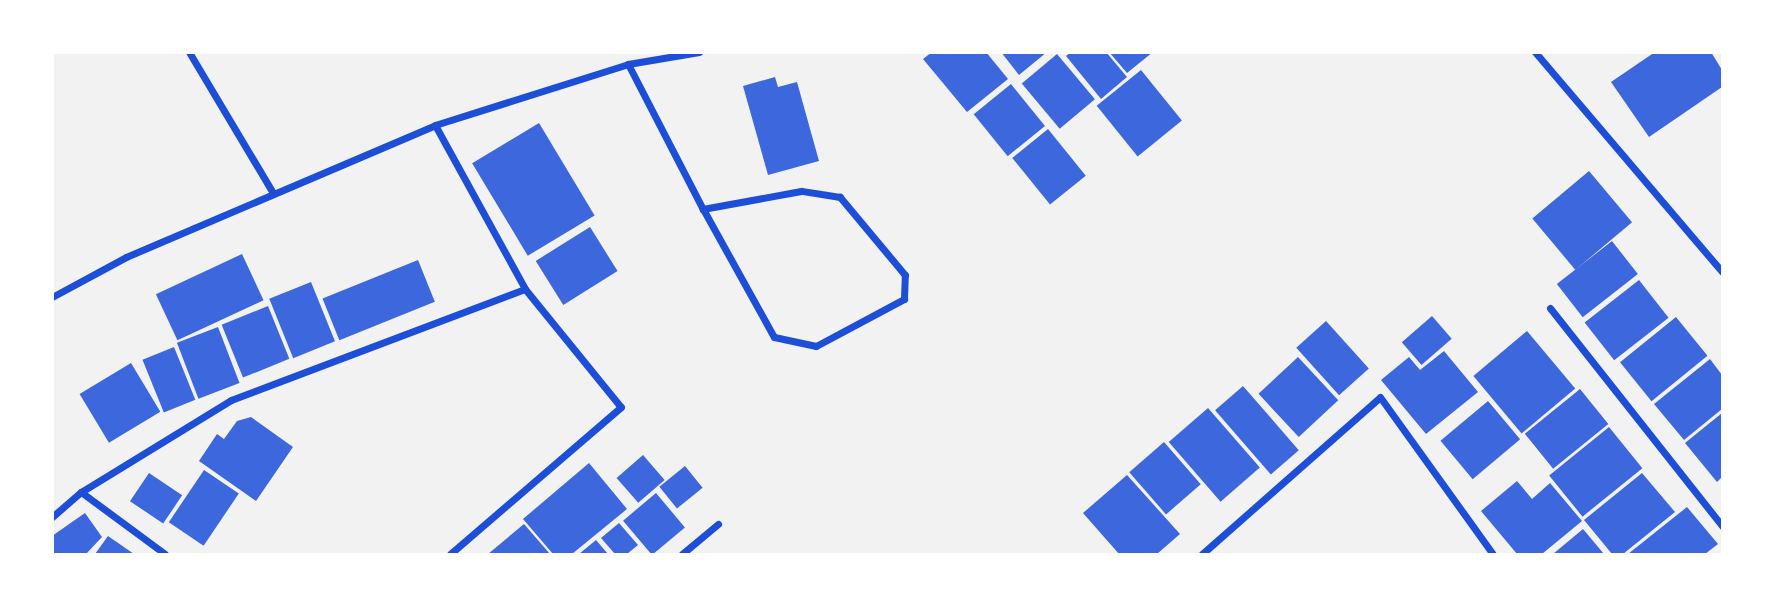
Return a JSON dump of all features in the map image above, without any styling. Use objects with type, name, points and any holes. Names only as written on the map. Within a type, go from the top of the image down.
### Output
[{"type":"street","points":[[189,52],[273,193]]},
{"type":"street","points":[[52,297],[126,257],[435,125],[628,64],[699,52]]},
{"type":"street","points":[[1535,52],[1723,272]]},
{"type":"street","points":[[628,64],[703,209],[774,337],[816,346],[904,299],[905,275],[840,197],[801,191],[703,209]]},
{"type":"street","points":[[435,125],[525,289],[621,407],[450,555]]},
{"type":"street","points":[[52,517],[81,492],[231,400],[525,289]]},
{"type":"street","points":[[1550,309],[1723,526]]},
{"type":"street","points":[[1202,555],[1380,397],[1493,555]]},
{"type":"street","points":[[81,492],[165,555]]},
{"type":"street","points":[[682,555],[718,524]]},
{"type":"building","points":[[932,52],[986,52],[1008,79],[967,112],[923,59]]},
{"type":"building","points":[[1001,52],[1047,52],[1019,75]]},
{"type":"building","points":[[1071,52],[1106,52],[1127,77],[1101,99],[1066,56]]},
{"type":"building","points":[[1109,52],[1153,52],[1127,73]]},
{"type":"building","points":[[1655,52],[1711,52],[1722,70],[1722,87],[1649,137],[1611,82]]},
{"type":"building","points":[[1057,54],[1095,99],[1060,129],[1022,84]]},
{"type":"building","points":[[1141,70],[1182,121],[1138,156],[1097,106]]},
{"type":"building","points":[[775,77],[778,87],[797,82],[819,161],[768,175],[743,86]]},
{"type":"building","points":[[1011,84],[1045,126],[1008,156],[974,114]]},
{"type":"building","points":[[539,123],[595,216],[528,256],[472,163]]},
{"type":"building","points":[[1048,129],[1086,176],[1050,205],[1012,158]]},
{"type":"building","points":[[1589,171],[1632,222],[1575,270],[1532,219]]},
{"type":"building","points":[[590,227],[618,271],[563,305],[536,261]]},
{"type":"building","points":[[1612,241],[1638,274],[1583,317],[1557,284]]},
{"type":"building","points":[[242,254],[264,300],[177,340],[156,294]]},
{"type":"building","points":[[418,260],[435,302],[339,340],[323,299]]},
{"type":"building","points":[[1639,280],[1669,318],[1614,360],[1585,322]]},
{"type":"building","points":[[311,282],[335,341],[293,358],[269,299]]},
{"type":"building","points":[[268,306],[289,359],[243,378],[222,325]]},
{"type":"building","points":[[1432,316],[1452,339],[1421,365],[1402,342]]},
{"type":"building","points":[[1676,317],[1707,356],[1652,401],[1620,362]]},
{"type":"building","points":[[1326,321],[1369,369],[1339,395],[1296,348]]},
{"type":"building","points":[[218,327],[240,383],[198,399],[177,343]]},
{"type":"building","points":[[1527,331],[1575,388],[1522,433],[1473,376]]},
{"type":"building","points":[[174,347],[195,400],[164,413],[142,360]]},
{"type":"building","points":[[1444,351],[1478,392],[1426,434],[1381,380],[1409,357],[1420,370]]},
{"type":"building","points":[[1298,357],[1338,400],[1299,437],[1259,394]]},
{"type":"building","points":[[1710,359],[1722,375],[1722,409],[1684,440],[1654,404]]},
{"type":"building","points":[[131,363],[160,412],[109,443],[80,394]]},
{"type":"building","points":[[1243,386],[1299,450],[1271,474],[1215,410]]},
{"type":"building","points":[[1580,389],[1608,424],[1553,469],[1525,434]]},
{"type":"building","points":[[1488,401],[1520,439],[1473,479],[1441,441]]},
{"type":"building","points":[[1208,408],[1260,468],[1221,502],[1169,442]]},
{"type":"building","points":[[1722,413],[1722,477],[1717,482],[1685,443]]},
{"type":"building","points":[[251,417],[293,447],[256,501],[199,461],[217,434],[224,439],[237,421]]},
{"type":"building","points":[[1609,427],[1642,468],[1583,517],[1549,475]]},
{"type":"building","points":[[1164,442],[1201,484],[1166,514],[1129,472]]},
{"type":"building","points":[[643,455],[665,480],[638,503],[617,478]]},
{"type":"building","points":[[589,463],[627,509],[572,554],[553,554],[523,519]]},
{"type":"building","points":[[685,466],[703,488],[677,509],[659,487]]},
{"type":"building","points":[[204,470],[239,493],[204,546],[169,522]]},
{"type":"building","points":[[149,473],[182,495],[163,524],[130,501]]},
{"type":"building","points":[[1642,473],[1675,512],[1623,554],[1612,554],[1584,520]]},
{"type":"building","points":[[1127,475],[1180,534],[1157,554],[1119,554],[1083,513]]},
{"type":"building","points":[[1517,481],[1532,499],[1550,483],[1582,521],[1542,554],[1517,554],[1481,511]]},
{"type":"building","points":[[656,493],[685,527],[651,554],[623,521]]},
{"type":"building","points":[[1687,507],[1718,544],[1705,554],[1628,554]]},
{"type":"building","points":[[85,513],[102,537],[86,554],[52,554],[52,536]]},
{"type":"building","points":[[619,523],[638,545],[627,554],[615,554],[601,538]]},
{"type":"building","points":[[524,524],[550,554],[488,554]]},
{"type":"building","points":[[1583,529],[1604,554],[1553,554]]},
{"type":"building","points":[[108,536],[134,554],[95,554]]},
{"type":"building","points":[[596,540],[608,554],[579,554]]}]
